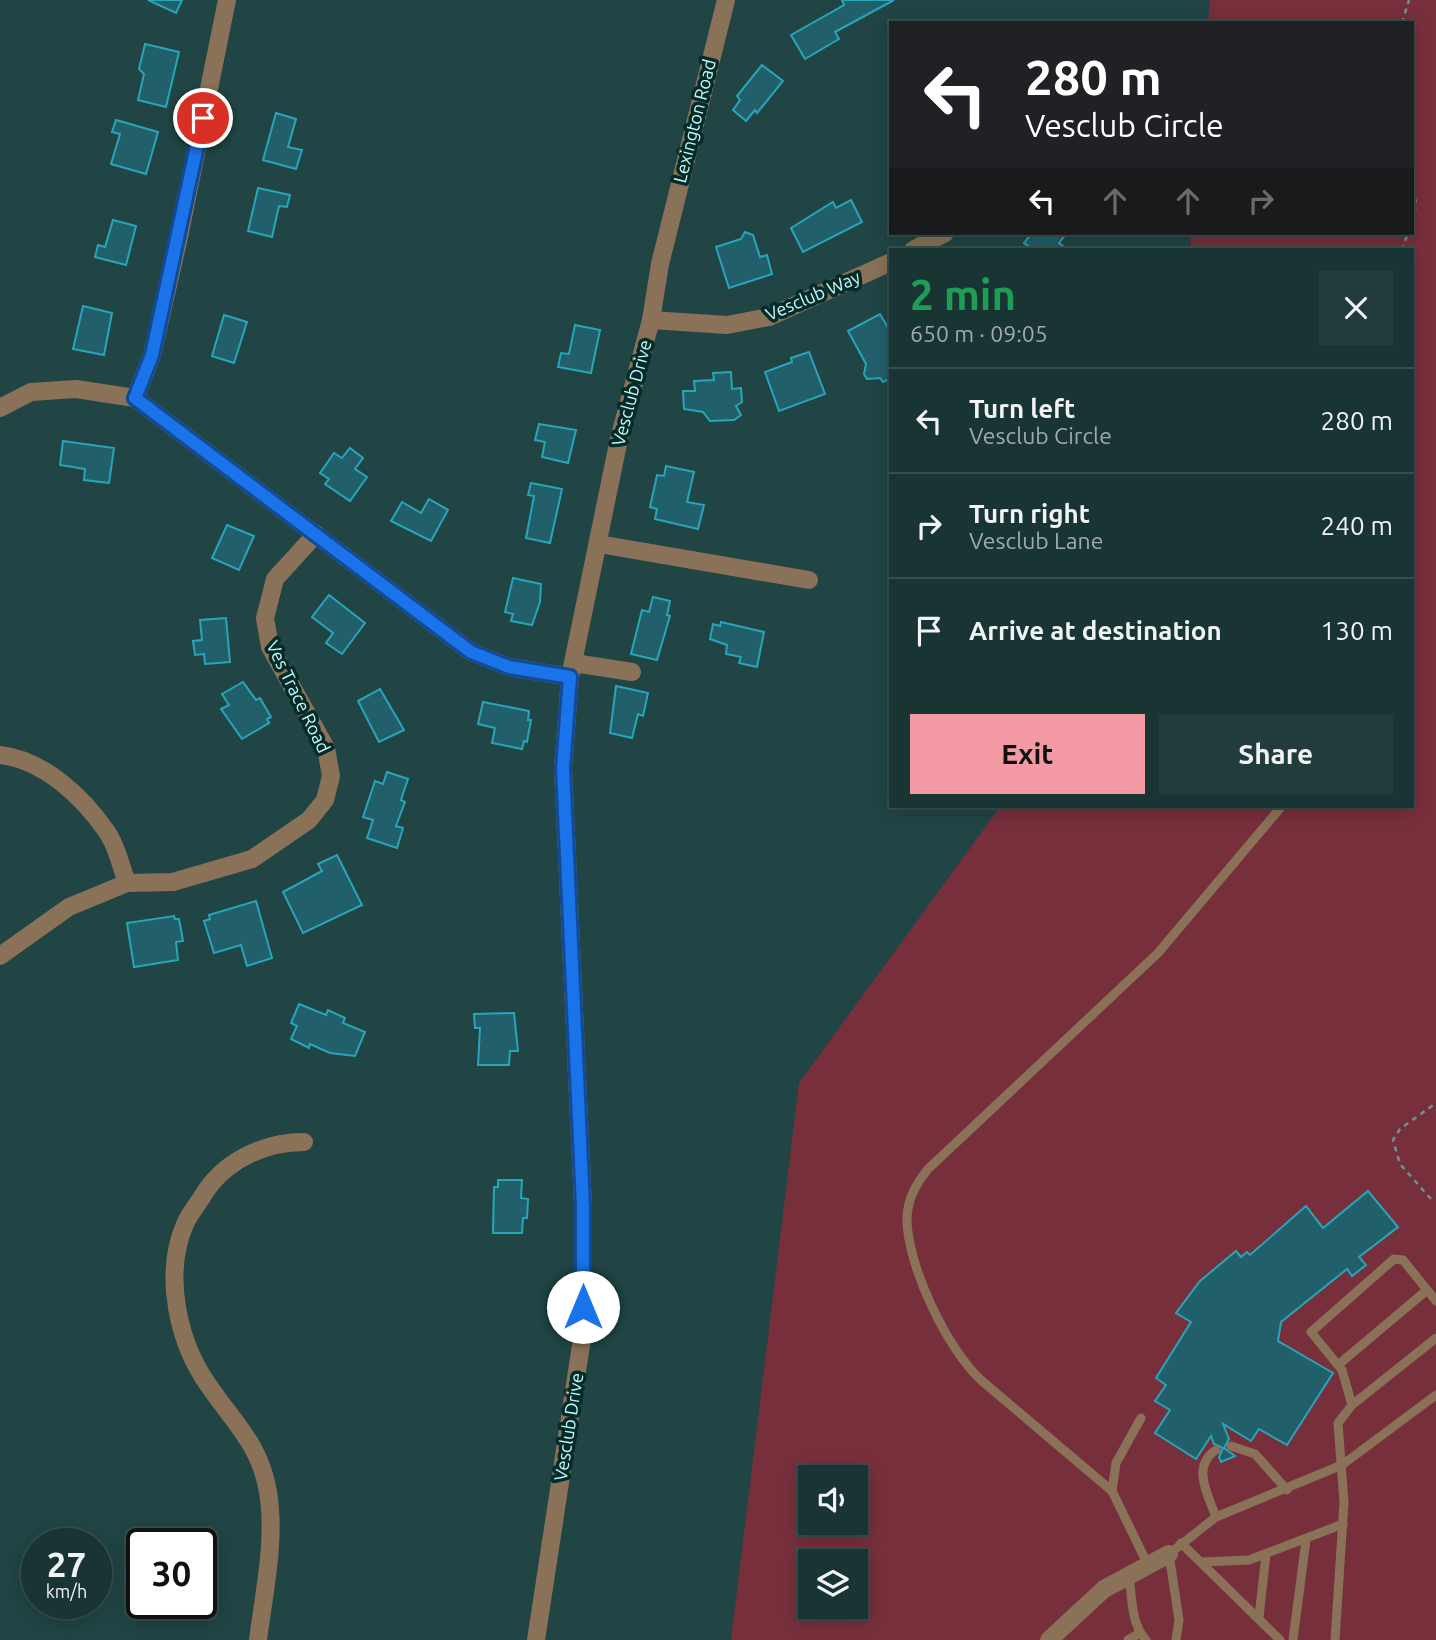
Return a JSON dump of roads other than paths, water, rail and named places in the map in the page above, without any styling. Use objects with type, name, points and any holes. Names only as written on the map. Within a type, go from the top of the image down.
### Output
[{"type":"street","points":[[135,398],[152,355],[166,295],[227,0]]},
{"type":"street","name":"Lexington Road","points":[[665,243],[726,0]]},
{"type":"street","points":[[917,248],[941,235]]},
{"type":"street","name":"Vesclub Drive","points":[[537,1640],[583,1332],[583,1206],[563,768],[572,670],[619,439],[651,320],[665,243]]},
{"type":"street","name":"Vesclub Way","points":[[651,320],[727,326],[769,317],[889,263]]},
{"type":"street","points":[[0,408],[31,392],[76,389],[135,398],[471,652],[509,667],[632,672]]},
{"type":"street","name":"Ves Trace Road","points":[[0,956],[69,907],[127,883],[173,882],[252,859],[309,820],[325,800],[331,776],[326,748],[270,647],[264,618],[275,579],[316,534]]},
{"type":"street","points":[[599,544],[810,580]]},
{"type":"street","points":[[0,755],[15,757],[67,786],[109,834],[127,883]]},
{"type":"street","points":[[258,1640],[270,1547],[268,1491],[251,1440],[208,1386],[188,1350],[176,1301],[177,1254],[185,1224],[211,1182],[257,1148],[281,1142],[304,1142]]},
{"type":"street","points":[[1049,1640],[1104,1589],[1175,1549]]},
{"type":"lane","points":[[1148,1565],[1112,1491],[982,1381],[963,1361],[935,1309],[915,1260],[908,1233],[910,1200],[914,1187],[928,1169],[1158,953],[1280,808]]},
{"type":"lane","points":[[1352,1405],[1338,1365],[1311,1332],[1394,1259],[1403,1259],[1436,1301]]},
{"type":"lane","points":[[1338,1365],[1427,1290]]},
{"type":"lane","points":[[1335,1640],[1343,1524],[1338,1423],[1352,1405],[1436,1338]]},
{"type":"lane","points":[[1175,1549],[1216,1517],[1287,1490],[1342,1465],[1436,1395]]},
{"type":"lane","points":[[1112,1491],[1116,1463],[1141,1418]]},
{"type":"lane","points":[[1231,1446],[1255,1454],[1287,1490]]},
{"type":"lane","points":[[1216,1450],[1207,1455],[1202,1468],[1203,1483],[1216,1517]]},
{"type":"lane","points":[[1203,1562],[1249,1560],[1306,1541],[1343,1524]]},
{"type":"lane","points":[[1293,1640],[1306,1541]]},
{"type":"lane","points":[[1175,1549],[1203,1562],[1280,1640]]},
{"type":"lane","points":[[1175,1549],[1179,1619],[1176,1640]]},
{"type":"lane","points":[[1259,1616],[1266,1554]]},
{"type":"lane","points":[[1128,1640],[1143,1636],[1129,1576]]}]
